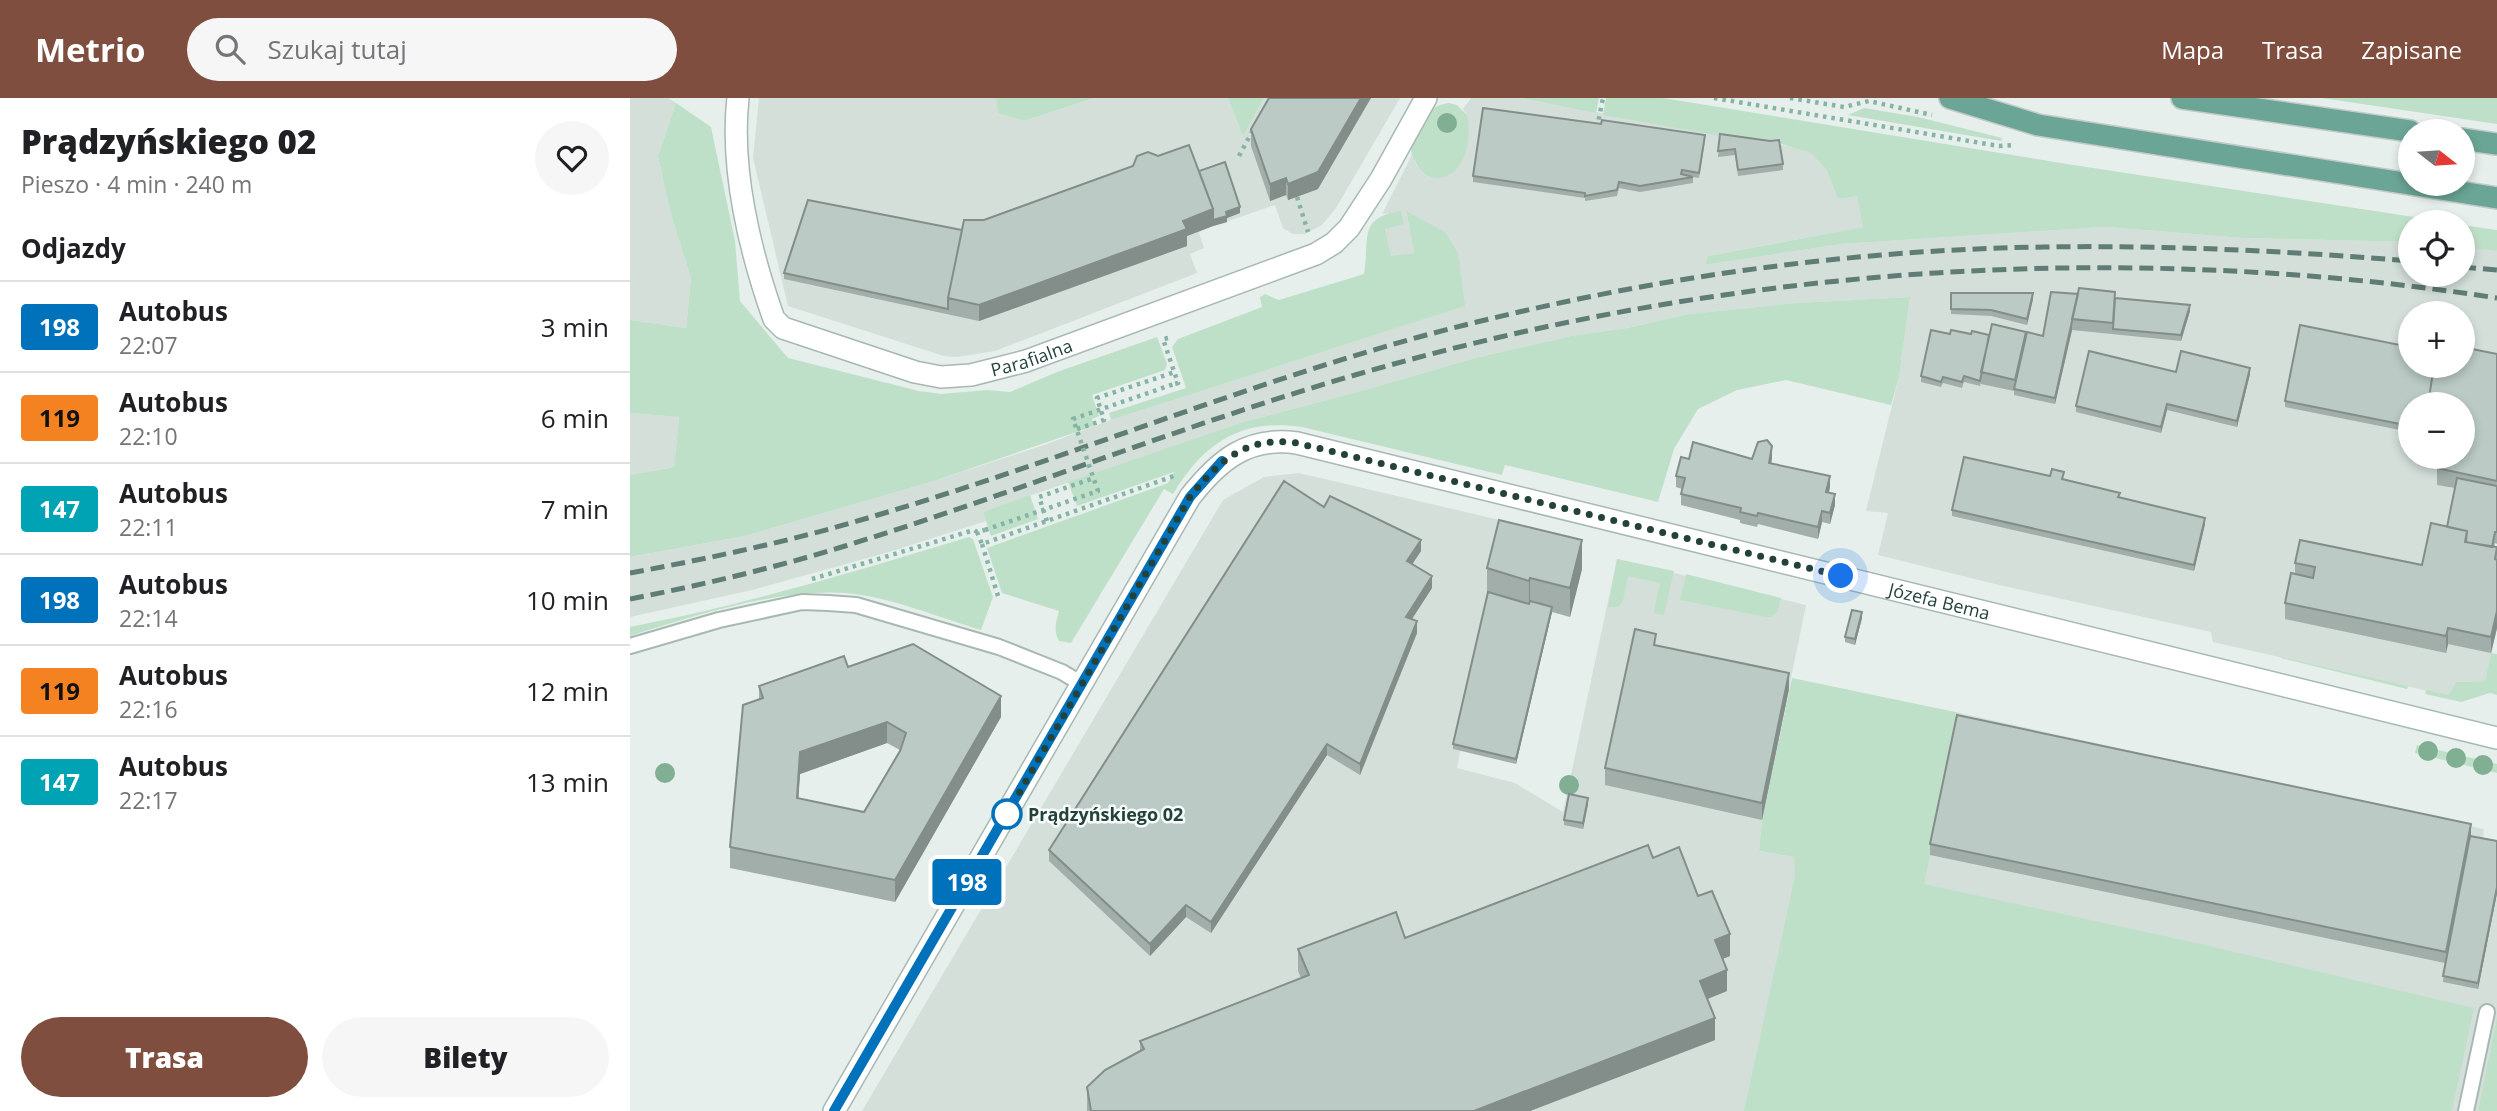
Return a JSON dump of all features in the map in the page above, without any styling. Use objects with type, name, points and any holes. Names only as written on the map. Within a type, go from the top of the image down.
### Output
[{"type":"main road","points":[[2182,98],[2398,129]]},
{"type":"main road","points":[[1947,108],[2497,198]]},
{"type":"main road","points":[[2475,141],[2497,144]]},
{"type":"street","name":"Parafialna","points":[[738,98],[736,158],[749,227],[774,318],[783,328],[915,373],[942,377],[971,375],[1026,361],[1316,254],[1334,243],[1349,228],[1426,98]]},
{"type":"street","name":"Józefa Bema","points":[[1082,684],[1190,497],[1222,461],[1245,448],[1263,442],[1297,443],[2497,738]]},
{"type":"street","points":[[834,1111],[1082,684]]},
{"type":"lane","points":[[630,646],[719,620],[802,602],[856,605],[990,644],[1062,672],[1082,684]]},
{"type":"lane","points":[[2466,1111],[2487,1012]]},
{"type":"path","points":[[1597,130],[1602,98]]},
{"type":"path","points":[[1714,98],[1999,146],[2025,145]]},
{"type":"path","points":[[1790,98],[1844,107],[1869,102],[1947,108]]},
{"type":"path","points":[[1239,156],[1258,121]]},
{"type":"path","points":[[1297,197],[1309,236]]},
{"type":"path","points":[[985,530],[1098,491],[1073,419],[1178,383],[1163,340],[1175,335]]},
{"type":"path","points":[[1077,429],[1104,419],[1097,398],[1175,372]]},
{"type":"path","points":[[982,544],[1177,475]]},
{"type":"path","points":[[1047,521],[1040,497],[1094,478]]},
{"type":"path","points":[[977,532],[998,596]]},
{"type":"shaded area","points":[[630,98],[668,98],[676,103],[658,156],[670,211],[691,278],[686,328],[630,320]]},
{"type":"shaded area","points":[[759,98],[996,98],[999,113],[1024,121],[1094,98],[1228,98],[1243,135],[1264,98],[1400,98],[1336,208],[1322,225],[1305,234],[1293,234],[1283,228],[1275,205],[1208,228],[1199,232],[1204,248],[1190,254],[1197,273],[995,351],[957,357],[944,356],[788,306],[753,158]]},
{"type":"shaded area","points":[[1471,98],[1522,98],[1789,146],[1812,153],[1826,169],[1837,197],[1841,199],[1857,196],[1864,227],[1708,256],[1705,265],[1841,244],[2106,227],[2243,238],[2398,242],[2398,287],[2475,287],[2475,249],[2497,251],[2497,497],[2457,489],[2497,576],[2497,628],[2485,681],[2456,682],[2450,696],[2213,642],[2211,632],[1878,555],[1888,513],[1866,511],[1899,377],[1910,297],[1796,303],[1689,314],[1627,328],[1571,336],[1475,358],[1243,422],[983,512],[986,521],[889,552],[752,590],[630,617],[630,557],[745,536],[934,481],[1111,420],[1464,306],[1406,212],[1414,253],[1391,257],[1385,229],[1401,212],[1382,214],[1412,155],[1417,166],[1467,115],[1463,109]]},
{"type":"shaded area","points":[[630,413],[679,417],[674,467],[630,475]]},
{"type":"shaded area","points":[[1299,473],[1504,521],[1457,768],[1515,783],[1563,812],[1617,559],[1806,605],[1762,820],[1759,851],[1794,857],[1930,855],[1960,713],[2190,764],[2188,773],[2201,768],[2484,829],[2483,838],[2497,840],[2497,1111],[862,1111],[1223,500],[1264,477]]},
{"type":"green space","points":[[996,98],[1094,98],[1024,121],[998,113]]},
{"type":"green space","points":[[1228,98],[1264,98],[1243,136]]},
{"type":"green space","points":[[1522,98],[1599,98],[1596,113]]},
{"type":"green space","points":[[1606,98],[1663,98],[2398,215],[2398,242],[2243,238],[2106,227],[1841,244],[1705,265],[1708,256],[1863,227],[1857,196],[1841,199],[1837,197],[1826,169],[1811,153],[1778,143],[1744,140],[1603,115]]},
{"type":"green space","points":[[2322,98],[2497,98],[2497,124]]},
{"type":"green space","points":[[676,103],[711,127],[735,241],[740,301],[788,358],[919,391],[941,394],[987,390],[1010,392],[1057,372],[1157,337],[1167,364],[1165,370],[1092,395],[1099,416],[1092,419],[1094,426],[934,481],[745,536],[630,557],[630,475],[674,467],[679,417],[630,413],[630,320],[686,328],[691,278],[670,211],[658,156]]},
{"type":"green space","points":[[1439,105],[1457,105],[1467,115],[1469,133],[1466,152],[1461,163],[1450,175],[1431,177],[1419,168],[1412,155],[1411,145],[1428,113]]},
{"type":"green space","points":[[1864,108],[1918,117],[2002,138],[2001,141],[1848,115]]},
{"type":"green space","points":[[1401,211],[1404,224],[1385,229],[1391,256],[1414,253],[1406,211],[1445,232],[1458,253],[1465,306],[1111,420],[1109,413],[1186,388],[1172,347],[1178,339],[1262,307],[1260,297],[1265,294],[1279,300],[1364,274],[1368,232],[1372,225],[1387,214]]},
{"type":"green space","points":[[2475,227],[2497,230],[2497,251],[2475,249]]},
{"type":"green space","points":[[1910,297],[1899,377],[1891,405],[1786,380],[1737,390],[1698,409],[1674,449],[1658,502],[1505,465],[1502,475],[1302,427],[1260,426],[1226,438],[1211,448],[1185,476],[1173,494],[1164,489],[1071,643],[1059,641],[1057,637],[1059,611],[1002,593],[987,548],[1168,483],[1174,472],[1077,506],[1068,482],[1243,422],[1475,358],[1571,336],[1627,328],[1689,314],[1796,303]]},
{"type":"green space","points":[[1030,495],[1038,519],[991,536],[983,512]]},
{"type":"green space","points":[[969,537],[973,539],[993,597],[981,630],[863,595],[820,593],[737,605],[630,636],[630,627],[758,598]]},
{"type":"green space","points":[[1617,559],[1674,571],[1664,615],[1655,614],[1654,611],[1660,583],[1628,576],[1623,601],[1618,607],[1608,607]]},
{"type":"green space","points":[[1686,574],[1781,598],[1778,611],[1771,617],[1766,617],[1680,600]]},
{"type":"green space","points":[[2491,653],[2497,654],[2497,695],[2490,693],[2461,702],[2425,694],[2426,690],[2449,695],[2456,682],[2485,681]]},
{"type":"green space","points":[[2281,657],[2408,686],[2407,689]]},
{"type":"green space","points":[[1792,678],[1960,713],[1924,884],[2192,942],[2474,1008],[2452,1111],[1744,1111],[1795,876],[1794,857],[1759,851],[1762,820]]},
{"type":"green space","points":[[2417,745],[2497,764],[2497,773],[2415,753]]},
{"type":"green space","points":[[2497,1017],[2497,1111],[2478,1111]]},
{"type":"building","points":[[1269,98],[1361,98],[1318,172],[1288,184],[1286,178],[1270,184],[1251,129]]},
{"type":"building","points":[[1483,108],[1601,124],[1602,120],[1705,135],[1699,173],[1682,170],[1681,174],[1693,177],[1640,186],[1619,182],[1617,190],[1585,196],[1585,193],[1473,176]]},
{"type":"building","points":[[1720,134],[1779,140],[1783,164],[1738,170],[1735,149],[1718,151]]},
{"type":"building","points":[[1189,145],[1213,209],[1183,221],[1187,229],[979,305],[948,298],[964,220],[984,220],[1133,166],[1137,156],[1148,152],[1158,156]]},
{"type":"building","points":[[1225,162],[1240,207],[1226,212],[1227,216],[1213,220],[1213,209],[1199,171]]},
{"type":"building","points":[[808,200],[962,230],[948,309],[784,273]]},
{"type":"building","points":[[2079,288],[2115,292],[2113,323],[2072,319]]},
{"type":"building","points":[[2051,292],[2078,294],[2055,398],[2014,389],[2027,332],[2043,336]]},
{"type":"building","points":[[1951,293],[2033,293],[2027,319],[1991,310],[1951,309]]},
{"type":"building","points":[[2115,298],[2190,305],[2181,335],[2113,329]]},
{"type":"building","points":[[1992,324],[2026,332],[2015,380],[1981,372]]},
{"type":"building","points":[[2300,325],[2398,345],[2398,378],[2432,378],[2430,392],[2398,392],[2398,424],[2285,401]]},
{"type":"building","points":[[1931,330],[1950,334],[1951,330],[1971,334],[1972,331],[1989,335],[1980,381],[1964,376],[1962,382],[1943,377],[1941,382],[1921,376]]},
{"type":"building","points":[[2475,350],[2497,354],[2497,481],[2442,469],[2475,469],[2475,392],[2430,392],[2432,378],[2475,378]]},
{"type":"building","points":[[2089,351],[2176,372],[2181,351],[2250,368],[2237,421],[2167,404],[2161,427],[2076,406]]},
{"type":"building","points":[[1767,440],[1772,446],[1769,463],[1830,476],[1826,492],[1835,494],[1830,513],[1822,511],[1818,527],[1758,513],[1757,516],[1740,512],[1741,508],[1681,494],[1685,478],[1676,476],[1681,457],[1689,459],[1693,442],[1752,459],[1758,442]]},
{"type":"building","points":[[1964,457],[2050,476],[2052,469],[2064,472],[2062,479],[2120,493],[2118,497],[2205,518],[2194,565],[1952,510]]},
{"type":"building","points":[[2457,478],[2497,486],[2497,532],[2492,547],[2466,542],[2467,531],[2447,527]]},
{"type":"building","points":[[1284,481],[1324,507],[1330,496],[1421,540],[1407,561],[1432,576],[1406,617],[1417,621],[1360,764],[1327,744],[1211,922],[1186,905],[1150,944],[1049,850]]},
{"type":"building","points":[[1499,520],[1582,540],[1570,588],[1530,578],[1529,581],[1487,568]]},
{"type":"building","points":[[2431,523],[2467,531],[2465,542],[2497,547],[2497,611],[2491,637],[2448,628],[2446,636],[2285,603],[2291,573],[2313,578],[2315,567],[2295,563],[2300,540],[2422,565]]},
{"type":"building","points":[[1488,592],[1529,604],[1530,601],[1552,607],[1516,759],[1453,744]]},
{"type":"building","points":[[1852,610],[1862,612],[1855,639],[1845,637]]},
{"type":"building","points":[[1635,629],[1656,634],[1654,645],[1789,673],[1762,803],[1605,768]]},
{"type":"building","points":[[913,644],[1001,696],[895,880],[730,847],[743,705],[763,698],[759,686],[844,656],[848,667]],"holes":[[[887,722],[906,733],[900,751],[864,812],[797,798],[800,752]]]},
{"type":"building","points":[[1957,715],[2471,824],[2446,952],[1930,844]]},
{"type":"building","points":[[1569,794],[1588,798],[1583,823],[1564,820]]},
{"type":"building","points":[[2470,836],[2497,841],[2497,887],[2478,983],[2443,976]]},
{"type":"building","points":[[1648,845],[1653,858],[1679,847],[1698,896],[1712,891],[1730,934],[1715,940],[1727,970],[1700,981],[1715,1018],[1474,1111],[1091,1111],[1087,1087],[1105,1070],[1144,1049],[1140,1041],[1309,975],[1298,949],[1396,912],[1405,938]]},
{"type":"railway","points":[[630,573],[751,548],[871,517],[940,496],[1281,379],[1419,337],[1496,317],[1651,285],[1807,262],[1965,249],[2181,248],[2398,260]]},
{"type":"railway","points":[[630,599],[792,562],[845,546],[1227,415],[1355,375],[1495,338],[1636,309],[1779,288],[1922,274],[2066,268],[2210,270],[2353,280],[2497,298]]},
{"type":"railway","points":[[2475,268],[2497,270]]},
{"type":"bus line","name":"198","points":[[834,1111],[1190,497],[1222,461]]},
{"type":"place","name":"Prądzyńskiego 02","points":[[1007,814]]},
{"type":"route","points":[[1007,814],[1190,497],[1222,461],[1245,448],[1263,442],[1297,443],[1841,576]]}]
